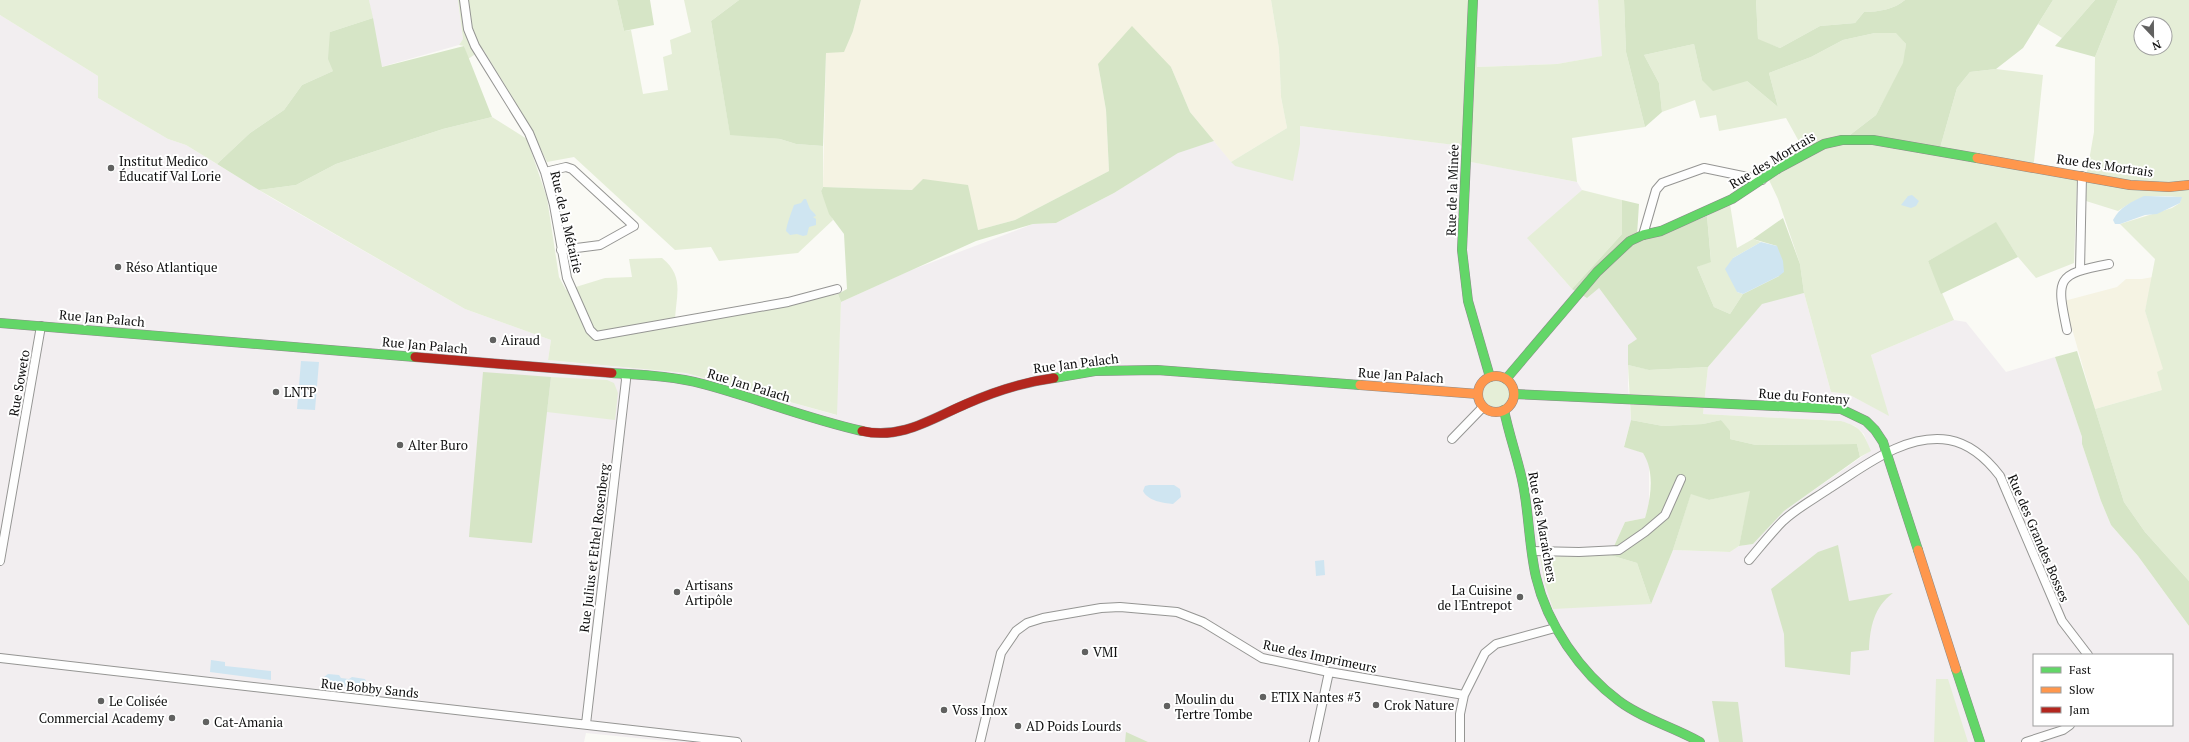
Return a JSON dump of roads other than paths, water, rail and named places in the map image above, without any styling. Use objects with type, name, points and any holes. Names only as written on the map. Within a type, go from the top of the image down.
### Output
[{"type":"street","name":"Rue de la Métairie","points":[[464,0],[468,30],[475,46],[529,133],[545,172],[554,205],[560,250],[567,278],[590,330],[596,336],[604,336],[788,302],[837,289]]},
{"type":"street","name":"Rue de la Minée","points":[[1473,0],[1462,250],[1468,301],[1490,377]]},
{"type":"street","name":"Rue des Mortrais","points":[[1506,379],[1597,272],[1622,247],[1643,235],[1661,231],[1732,199],[1824,144],[1842,140],[1857,139],[1899,144],[2130,185],[2170,187],[2189,185]]},
{"type":"street","points":[[545,172],[566,167],[572,169],[634,226],[600,245],[560,250]]},
{"type":"street","points":[[1643,235],[1656,190],[1662,183],[1704,168],[1762,180]]},
{"type":"street","points":[[2080,270],[2082,176]]},
{"type":"street","points":[[2066,330],[2060,298],[2062,283],[2070,273],[2109,264]]},
{"type":"street","name":"Rue Jan Palach","points":[[0,323],[664,377],[702,384],[836,425],[876,434],[900,432],[918,427],[967,403],[1010,388],[1059,376],[1095,371],[1157,370],[1478,394]]},
{"type":"street","name":"Rue Soweto","points":[[0,561],[40,326]]},
{"type":"street","name":"Rue Julius et Ethel Rosenberg","points":[[586,724],[626,380],[625,374]]},
{"type":"street","points":[[1496,376],[1506,379],[1512,386],[1514,394],[1511,403],[1504,410],[1496,412],[1484,407],[1478,394],[1482,383],[1490,377],[1496,376]]},
{"type":"street","name":"Rue du Fonteny","points":[[1514,394],[1841,409],[1863,417],[1873,426],[1886,452],[1980,742]]},
{"type":"street","points":[[1452,439],[1484,407]]},
{"type":"street","name":"Rue des Maraîchers","points":[[1504,410],[1523,484],[1536,578],[1555,628],[1587,670],[1618,701],[1637,713],[1685,733],[1700,742]]},
{"type":"street","name":"Rue des Grandes Bosses","points":[[1749,560],[1782,522],[1797,510],[1886,452],[1928,439],[1949,440],[1974,450],[1989,462],[2000,476],[2062,621],[2087,654]]},
{"type":"street","points":[[1532,551],[1579,552],[1619,550],[1645,532],[1665,515],[1681,479]]},
{"type":"street","name":"Rue des Imprimeurs","points":[[980,742],[1001,653],[1007,641],[1016,631],[1028,623],[1077,611],[1120,607],[1177,612],[1203,622],[1262,658],[1329,672],[1464,695]]},
{"type":"street","points":[[1460,742],[1460,714],[1464,695],[1485,653],[1496,644],[1555,628]]},
{"type":"street","name":"Rue Bobby Sands","points":[[0,658],[737,742]]},
{"type":"street","points":[[1314,742],[1329,672]]},
{"type":"street","points":[[2026,742],[2063,730],[2069,726]]},
{"type":"water","points":[[1912,195],[1919,201],[1916,206],[1911,208],[1901,205],[1908,196]]},
{"type":"water","points":[[2144,196],[2182,197],[2180,203],[2157,214],[2145,215],[2120,224],[2115,224],[2113,220],[2122,208]]},
{"type":"water","points":[[804,199],[806,199],[810,209],[816,216],[813,217],[816,219],[816,225],[809,227],[807,235],[790,235],[786,231],[794,205],[801,203]]},
{"type":"water","points":[[1761,242],[1777,246],[1783,261],[1784,272],[1743,294],[1737,292],[1725,269],[1733,258]]},
{"type":"water","points":[[301,361],[319,362],[315,410],[297,409]]},
{"type":"water","points":[[1174,485],[1180,489],[1181,497],[1173,504],[1156,501],[1148,497],[1143,491],[1145,486]]},
{"type":"water","points":[[1324,560],[1325,575],[1316,576],[1315,561]]},
{"type":"water","points":[[211,660],[225,662],[225,666],[271,671],[271,680],[210,672]]},
{"type":"water","points":[[328,674],[339,675],[341,678],[349,679],[352,677],[365,679],[364,689],[324,684],[324,677]]},
{"type":"place","name":"Institut Medico Éducatif Val Lorie","points":[[111,168]]},
{"type":"place","name":"Réso Atlantique","points":[[118,267]]},
{"type":"place","name":"Airaud","points":[[493,340]]},
{"type":"place","name":"LNTP","points":[[276,392]]},
{"type":"place","name":"Alter Buro","points":[[400,445]]},
{"type":"place","name":"Artisans Artipôle","points":[[677,592]]},
{"type":"place","name":"La Cuisine de l'Entrepot","points":[[1520,597]]},
{"type":"place","name":"VMI","points":[[1085,652]]},
{"type":"place","name":"ETIX Nantes #3","points":[[1263,697]]},
{"type":"place","name":"Le Colisée","points":[[101,701]]},
{"type":"place","name":"Crok Nature","points":[[1376,705]]},
{"type":"place","name":"Moulin du Tertre Tombe","points":[[1167,706]]},
{"type":"place","name":"Voss Inox","points":[[944,710]]},
{"type":"place","name":"Commercial Academy","points":[[172,718]]},
{"type":"place","name":"Cat-Amania","points":[[206,722]]},
{"type":"place","name":"AD Poids Lourds","points":[[1018,726]]}]
